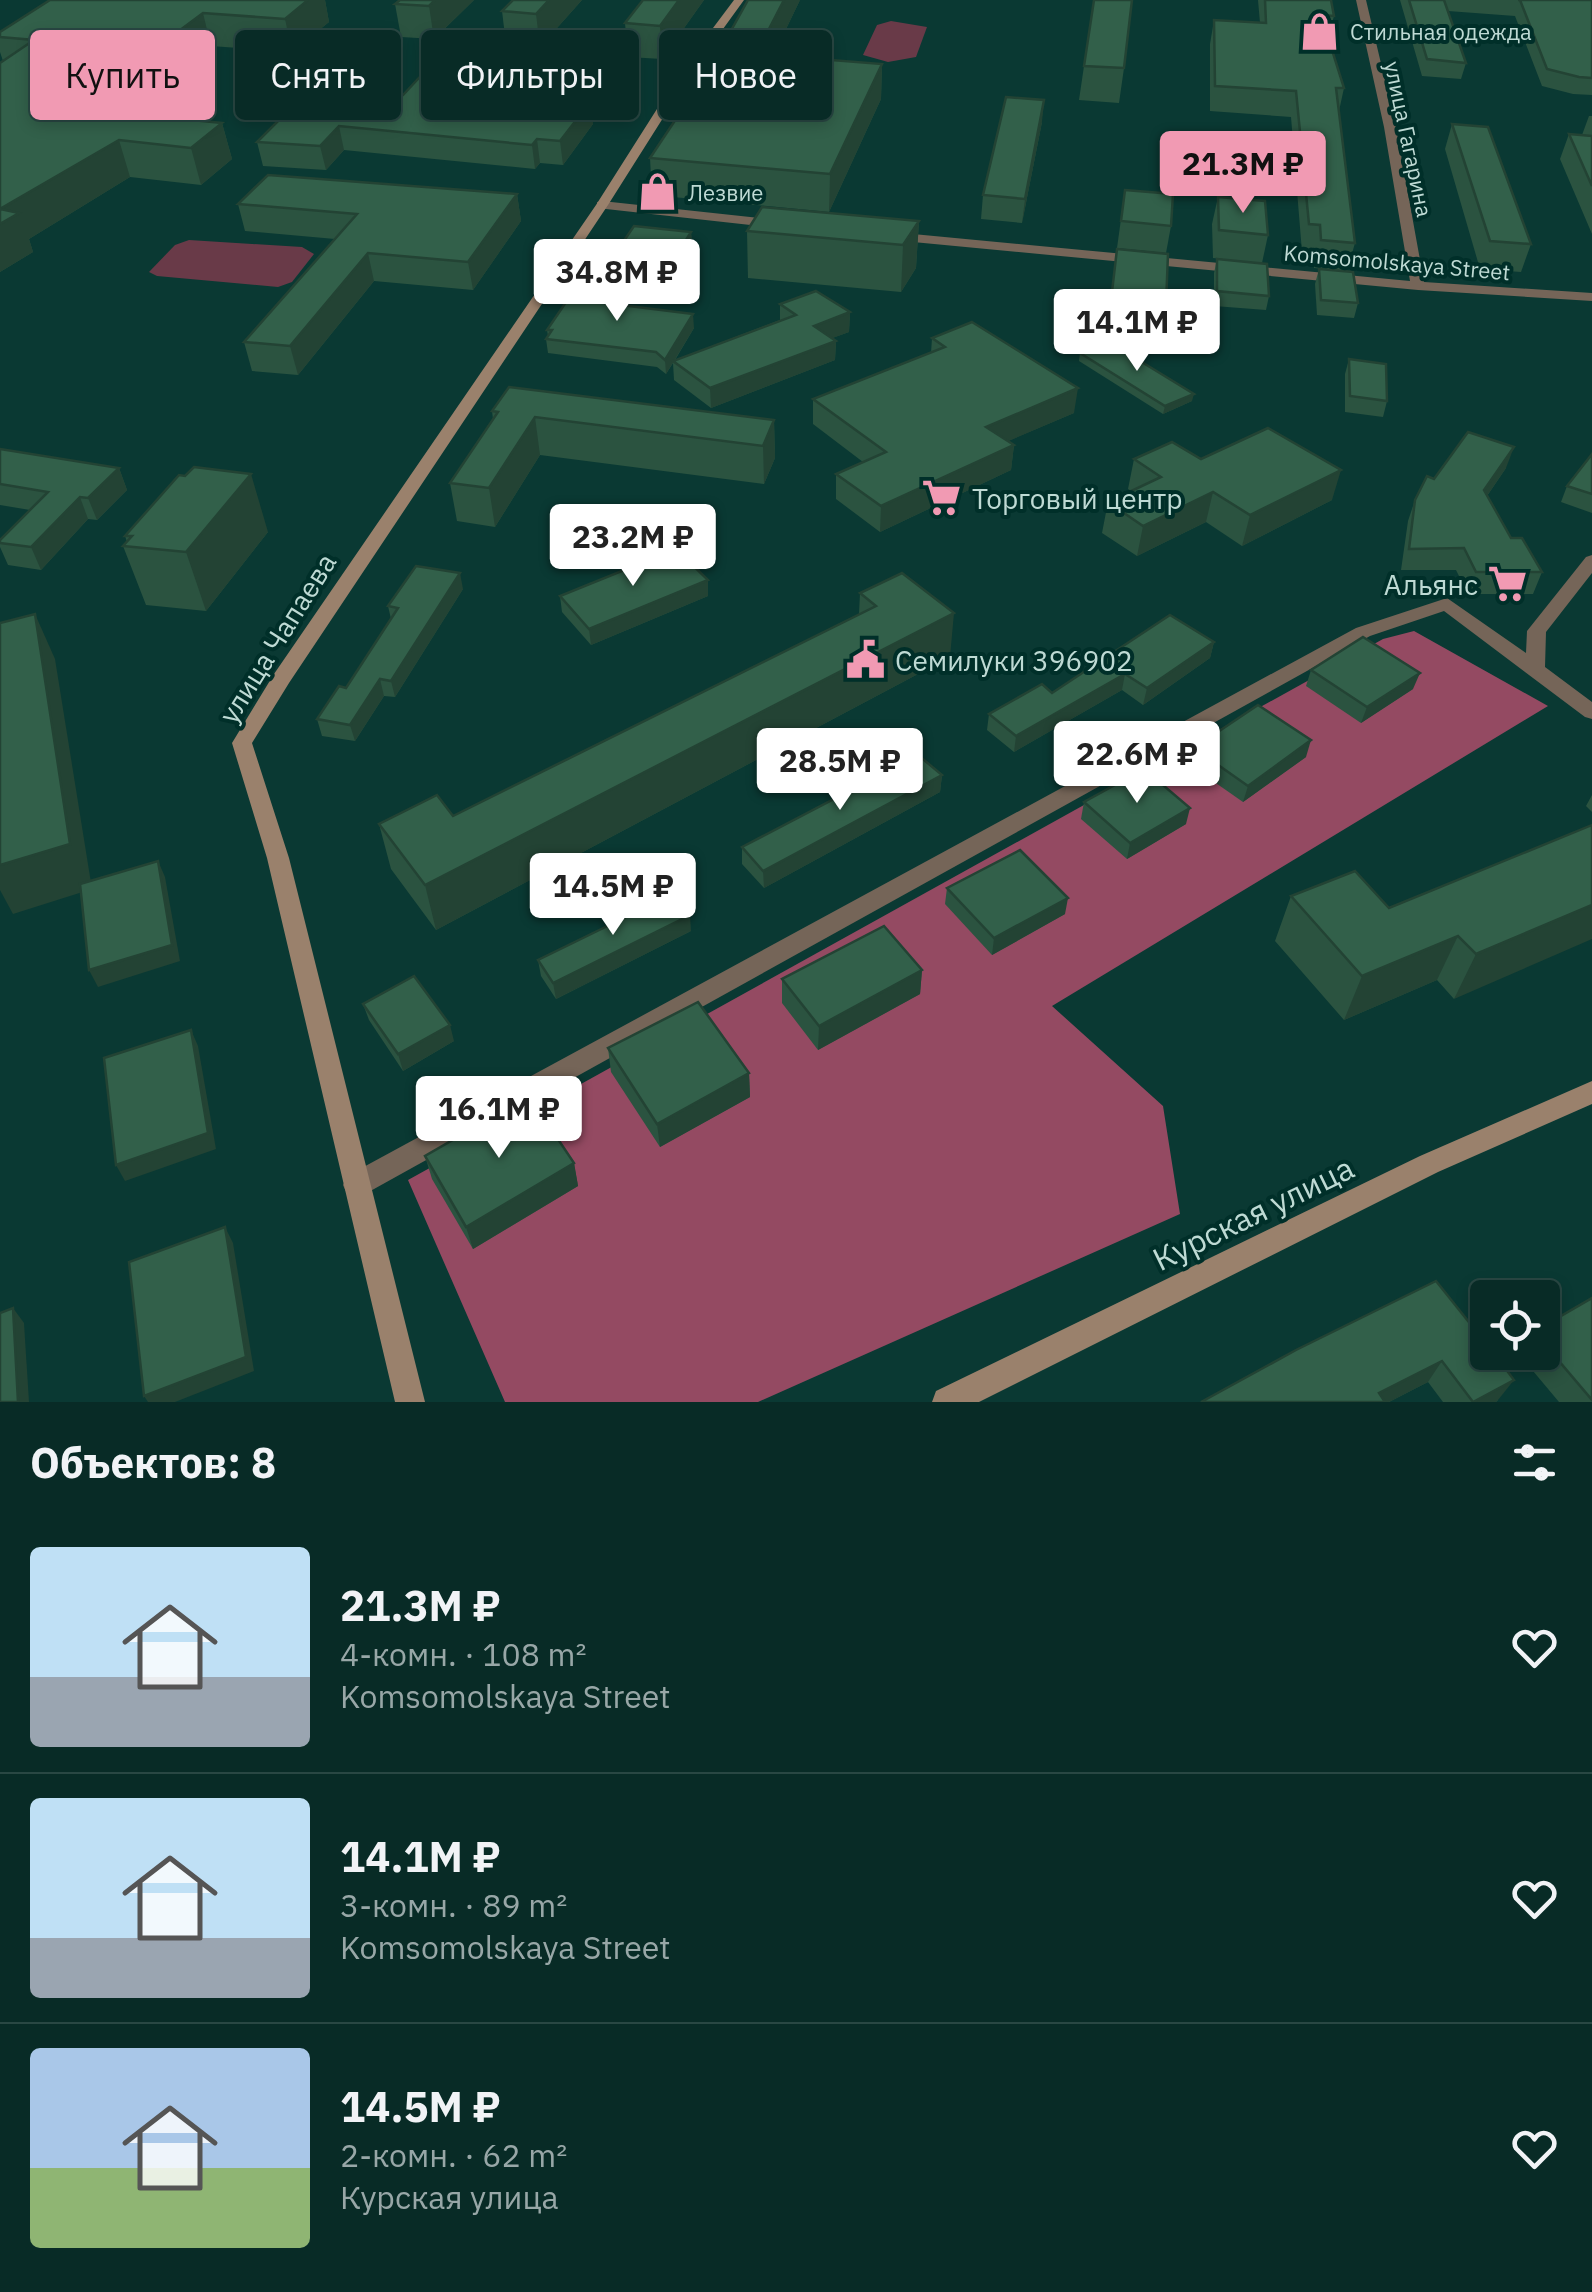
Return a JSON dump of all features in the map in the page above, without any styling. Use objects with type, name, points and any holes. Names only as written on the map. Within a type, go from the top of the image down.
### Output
[{"type":"street","name":"улица Чапаева","points":[[410,1402],[278,858],[242,743],[281,679],[602,205],[689,68],[739,0]]},
{"type":"street","name":"улица Гагарина","points":[[1361,0],[1390,127],[1418,286]]},
{"type":"street","points":[[602,205],[792,225]]},
{"type":"street","name":"Komsomolskaya Street","points":[[874,234],[1418,286],[1592,297]]},
{"type":"street","points":[[1534,669],[1537,631],[1592,561]]},
{"type":"street","points":[[356,1184],[1362,632],[1447,604],[1592,712]]},
{"type":"street","name":"Курская улица","points":[[947,1402],[1429,1164],[1592,1092]]},
{"type":"shaded area","points":[[891,21],[927,27],[916,57],[888,62],[863,55],[877,25]]},
{"type":"shaded area","points":[[189,240],[302,247],[314,254],[292,282],[278,287],[157,276],[149,272],[175,245]]},
{"type":"shaded area","points":[[1414,631],[1548,706],[1052,1006],[1163,1106],[1180,1214],[758,1402],[505,1402],[408,1180],[1383,639]]},
{"type":"building","points":[[50,0],[308,0],[285,19],[203,13],[180,30],[30,30],[30,40],[0,37],[0,32]]},
{"type":"building","points":[[400,0],[435,0],[429,6],[395,4]]},
{"type":"building","points":[[513,0],[549,0],[536,14],[502,11]]},
{"type":"building","points":[[643,0],[679,0],[660,26],[625,23]]},
{"type":"building","points":[[748,0],[784,0],[768,30],[731,30]]},
{"type":"building","points":[[1094,0],[1132,0],[1124,68],[1084,66]]},
{"type":"building","points":[[1265,0],[1331,0],[1334,16],[1321,15],[1344,88],[1336,88],[1355,243],[1321,240],[1320,225],[1309,224],[1296,91],[1215,86],[1214,20],[1266,23]]},
{"type":"building","points":[[1409,0],[1444,0],[1466,63],[1427,59]]},
{"type":"building","points":[[1520,0],[1592,0],[1592,78],[1547,69]]},
{"type":"building","points":[[30,43],[30,120],[222,123],[191,148],[119,140],[0,209],[0,63]]},
{"type":"building","points":[[832,60],[882,64],[830,174],[650,158],[675,120],[832,120]]},
{"type":"building","points":[[421,76],[421,120],[576,120],[560,141],[537,139],[532,145],[339,126],[320,146],[257,142],[279,120],[401,120],[403,95]]},
{"type":"building","points":[[1006,97],[1044,100],[1025,199],[983,195]]},
{"type":"building","points":[[1452,124],[1488,127],[1531,244],[1490,241]]},
{"type":"building","points":[[1569,134],[1592,136],[1592,186]]},
{"type":"building","points":[[268,175],[517,194],[468,262],[368,253],[290,346],[244,342],[357,214],[238,204]]},
{"type":"building","points":[[1125,190],[1173,194],[1171,226],[1121,221]]},
{"type":"building","points":[[1218,197],[1265,201],[1268,235],[1219,230]]},
{"type":"building","points":[[762,207],[919,221],[903,245],[747,231]]},
{"type":"building","points":[[0,209],[19,213],[0,224]]},
{"type":"building","points":[[634,226],[691,232],[673,261],[615,254]]},
{"type":"building","points":[[1117,249],[1168,254],[1165,330],[1108,326]]},
{"type":"building","points":[[1217,259],[1267,264],[1269,296],[1217,291]]},
{"type":"building","points":[[1319,269],[1353,272],[1358,303],[1321,300]]},
{"type":"building","points":[[575,289],[611,293],[605,303],[693,314],[665,360],[656,352],[546,339],[552,330],[547,330]]},
{"type":"building","points":[[816,291],[850,312],[814,326],[836,341],[710,388],[673,361],[796,315],[780,304]]},
{"type":"building","points":[[972,322],[1078,388],[986,427],[1014,445],[881,506],[836,474],[886,452],[813,399],[945,347],[932,338]]},
{"type":"building","points":[[1109,342],[1194,394],[1165,406],[1080,353]]},
{"type":"building","points":[[1349,359],[1386,364],[1387,401],[1350,396]]},
{"type":"building","points":[[509,387],[774,420],[763,446],[535,417],[489,488],[450,483],[498,412],[492,411]]},
{"type":"building","points":[[1268,428],[1341,470],[1250,515],[1213,492],[1143,526],[1108,502],[1161,477],[1134,459],[1172,442],[1201,459]]},
{"type":"building","points":[[1468,432],[1514,447],[1484,490],[1511,538],[1522,538],[1542,572],[1476,572],[1464,548],[1409,549],[1415,500],[1427,476],[1434,479]]},
{"type":"building","points":[[0,449],[119,468],[88,498],[80,497],[31,547],[0,543],[48,492],[0,484]]},
{"type":"building","points":[[1592,454],[1592,494],[1567,486]]},
{"type":"building","points":[[194,467],[251,474],[186,552],[123,546],[132,536],[125,536],[179,475],[185,476]]},
{"type":"building","points":[[676,549],[708,580],[589,629],[560,596]]},
{"type":"building","points":[[416,566],[460,573],[391,681],[380,679],[350,725],[317,719],[339,686],[346,688],[398,608],[388,606]]},
{"type":"building","points":[[902,573],[954,613],[425,885],[379,824],[437,795],[453,816],[876,606],[860,593]]},
{"type":"building","points":[[35,614],[70,844],[0,865],[0,623]]},
{"type":"building","points":[[1170,615],[1214,642],[1147,688],[1125,674],[1016,736],[989,714],[1042,684],[1052,693]]},
{"type":"building","points":[[1363,637],[1420,673],[1367,707],[1311,670]]},
{"type":"building","points":[[1258,705],[1311,740],[1248,786],[1194,748]]},
{"type":"building","points":[[918,755],[942,775],[763,871],[742,847]]},
{"type":"building","points":[[1144,769],[1190,808],[1130,843],[1084,802]]},
{"type":"building","points":[[1592,825],[1592,905],[1476,954],[1458,936],[1362,976],[1291,896],[1355,871],[1389,908]]},
{"type":"building","points":[[1020,850],[1068,898],[994,938],[947,888]]},
{"type":"building","points":[[158,861],[172,945],[89,970],[80,884]]},
{"type":"building","points":[[673,894],[690,915],[553,983],[538,960]]},
{"type":"building","points":[[884,926],[922,970],[819,1026],[782,979]]},
{"type":"building","points":[[414,976],[450,1025],[398,1054],[363,1004]]},
{"type":"building","points":[[698,1002],[749,1073],[657,1124],[608,1048]]},
{"type":"building","points":[[191,1030],[208,1133],[116,1165],[104,1058]]},
{"type":"building","points":[[529,1096],[574,1163],[466,1227],[425,1156]]},
{"type":"building","points":[[225,1227],[246,1357],[144,1396],[129,1262]]},
{"type":"building","points":[[1436,1281],[1470,1324],[1470,1370],[1506,1370],[1514,1380],[1473,1402],[1442,1361],[1379,1393],[1385,1402],[1201,1402]]},
{"type":"building","points":[[1592,1298],[1592,1400],[1560,1362],[1560,1317]]},
{"type":"building","points":[[13,1308],[18,1402],[0,1402],[0,1313]]},
{"type":"place","name":"Стильная одежда","points":[[1320,31]]},
{"type":"place","name":"Лезвие","points":[[658,192]]},
{"type":"place","name":"Торговый центр","points":[[942,498]]},
{"type":"place","name":"Альянс","points":[[1508,584]]},
{"type":"place","name":"Семилуки 396902","points":[[865,660]]}]
